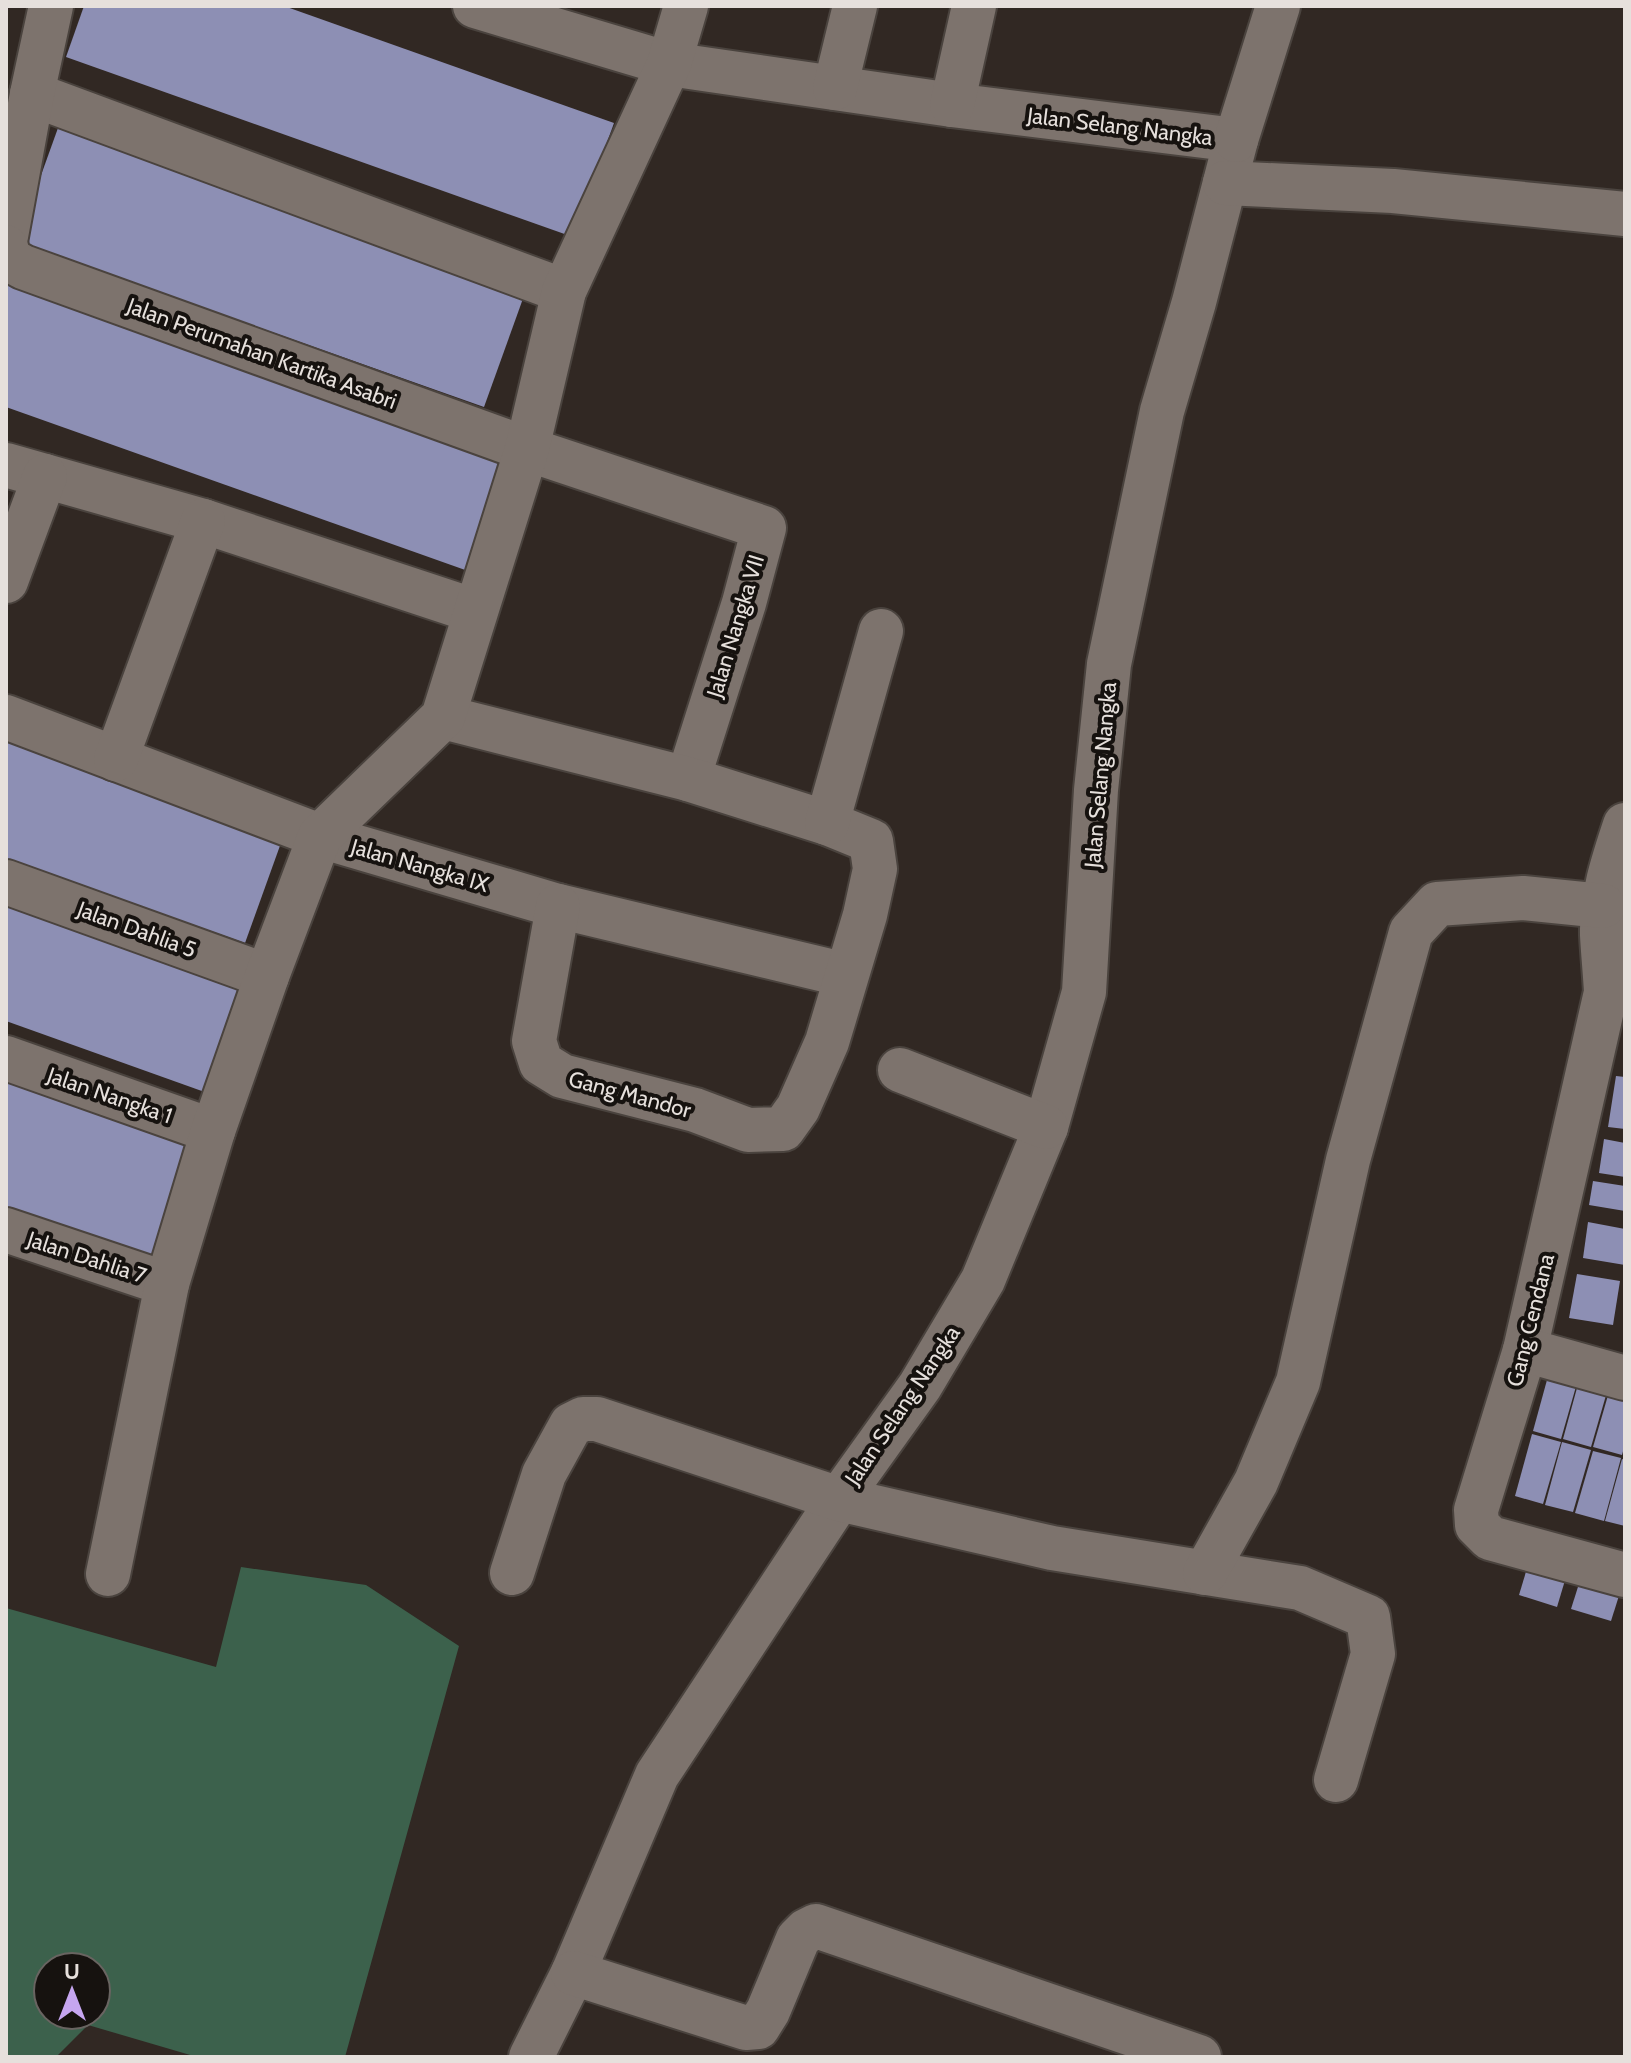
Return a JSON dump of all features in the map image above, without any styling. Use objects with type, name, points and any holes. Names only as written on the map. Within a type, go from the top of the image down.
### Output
[{"type":"street","points":[[6,236],[51,6]]},
{"type":"street","name":"Jalan Selang Nangka","points":[[475,6],[669,64],[952,105],[1236,140],[1162,411],[1109,664],[1096,790],[1084,992],[1046,1127],[983,1280],[920,1386],[839,1499],[657,1775],[573,1973],[531,2057]]},
{"type":"street","points":[[108,1574],[167,1284],[213,1131],[267,976],[320,836],[443,717],[527,449],[564,291],[669,64],[686,6]]},
{"type":"street","points":[[835,88],[855,6]]},
{"type":"street","points":[[952,105],[974,6]]},
{"type":"street","points":[[1236,140],[1278,6]]},
{"type":"street","points":[[32,94],[564,291]]},
{"type":"street","points":[[1225,183],[1393,191],[1625,214]]},
{"type":"street","name":"Jalan Perumahan Kartika Asabri","points":[[6,247],[9,259],[23,267],[527,449]]},
{"type":"street","name":"Jalan Nangka VII","points":[[527,449],[764,528],[744,603],[688,779]]},
{"type":"street","points":[[6,581],[25,470],[203,521],[475,611]]},
{"type":"street","points":[[116,759],[203,521]]},
{"type":"street","points":[[827,823],[881,631]]},
{"type":"street","name":"Jalan Nangka IX","points":[[6,717],[320,836],[558,906],[846,975]]},
{"type":"street","points":[[443,717],[688,779],[827,823],[871,841],[875,869],[865,915],[846,975]]},
{"type":"street","name":"Gang Cendana","points":[[1625,825],[1609,873],[1603,906],[1602,936],[1615,959],[1525,1350],[1476,1510],[1477,1525],[1490,1538],[1625,1575]]},
{"type":"street","name":"Jalan Dahlia 5","points":[[6,882],[267,976]]},
{"type":"street","points":[[1205,1573],[1256,1482],[1298,1382],[1348,1160],[1411,932],[1437,904],[1523,898],[1603,906]]},
{"type":"street","name":"Gang Mandor","points":[[558,906],[534,1041],[541,1063],[562,1076],[695,1110],[748,1130],[783,1129],[798,1108],[827,1042],[846,975]]},
{"type":"street","name":"Jalan Nangka 1","points":[[6,1058],[213,1131]]},
{"type":"street","points":[[900,1070],[1046,1127]]},
{"type":"street","name":"Jalan Dahlia 7","points":[[6,1230],[167,1284]]},
{"type":"street","points":[[1525,1350],[1625,1378]]},
{"type":"street","points":[[512,1573],[544,1474],[571,1425],[583,1419],[597,1419],[839,1499],[1052,1548],[1300,1588],[1368,1617],[1373,1654],[1336,1780]]},
{"type":"street","points":[[573,1973],[746,2028],[758,2027],[768,2011],[798,1939],[816,1926],[1196,2057]]},
{"type":"green space","points":[[241,1567],[366,1585],[459,1646],[345,2057],[197,2057],[108,2031],[112,2031],[112,1951],[32,1951],[32,2031],[82,2031],[56,2057],[6,2057],[6,1608],[216,1667]]},
{"type":"building","points":[[84,6],[284,6],[614,123],[573,237],[66,57]]},
{"type":"building","points":[[58,128],[525,293],[484,407],[17,242]]},
{"type":"building","points":[[6,278],[510,456],[468,571],[6,407]]},
{"type":"building","points":[[6,730],[286,829],[245,943],[6,859]]},
{"type":"building","points":[[6,893],[255,981],[213,1095],[6,1021]]},
{"type":"building","points":[[1616,1076],[1625,1077],[1625,1129],[1608,1127]]},
{"type":"building","points":[[6,1077],[197,1145],[155,1258],[6,1206]]},
{"type":"building","points":[[1604,1139],[1625,1143],[1625,1177],[1599,1173]]},
{"type":"building","points":[[1593,1181],[1625,1186],[1625,1211],[1589,1205]]},
{"type":"building","points":[[1588,1222],[1625,1229],[1625,1265],[1583,1258]]},
{"type":"building","points":[[1577,1274],[1620,1281],[1613,1325],[1569,1318]]},
{"type":"building","points":[[1550,1369],[1579,1376],[1561,1439],[1533,1431]]},
{"type":"building","points":[[1580,1377],[1609,1385],[1591,1447],[1563,1439]]},
{"type":"building","points":[[1611,1385],[1625,1389],[1625,1444],[1622,1455],[1593,1447]]},
{"type":"building","points":[[1532,1434],[1561,1442],[1543,1504],[1515,1496]]},
{"type":"building","points":[[1562,1442],[1591,1450],[1573,1512],[1545,1505]]},
{"type":"building","points":[[1593,1451],[1621,1458],[1604,1521],[1575,1513]]},
{"type":"building","points":[[1622,1459],[1625,1460],[1625,1526],[1605,1521]]},
{"type":"building","points":[[1531,1555],[1569,1567],[1557,1607],[1519,1595]]},
{"type":"building","points":[[1583,1571],[1623,1583],[1611,1621],[1571,1609]]}]
